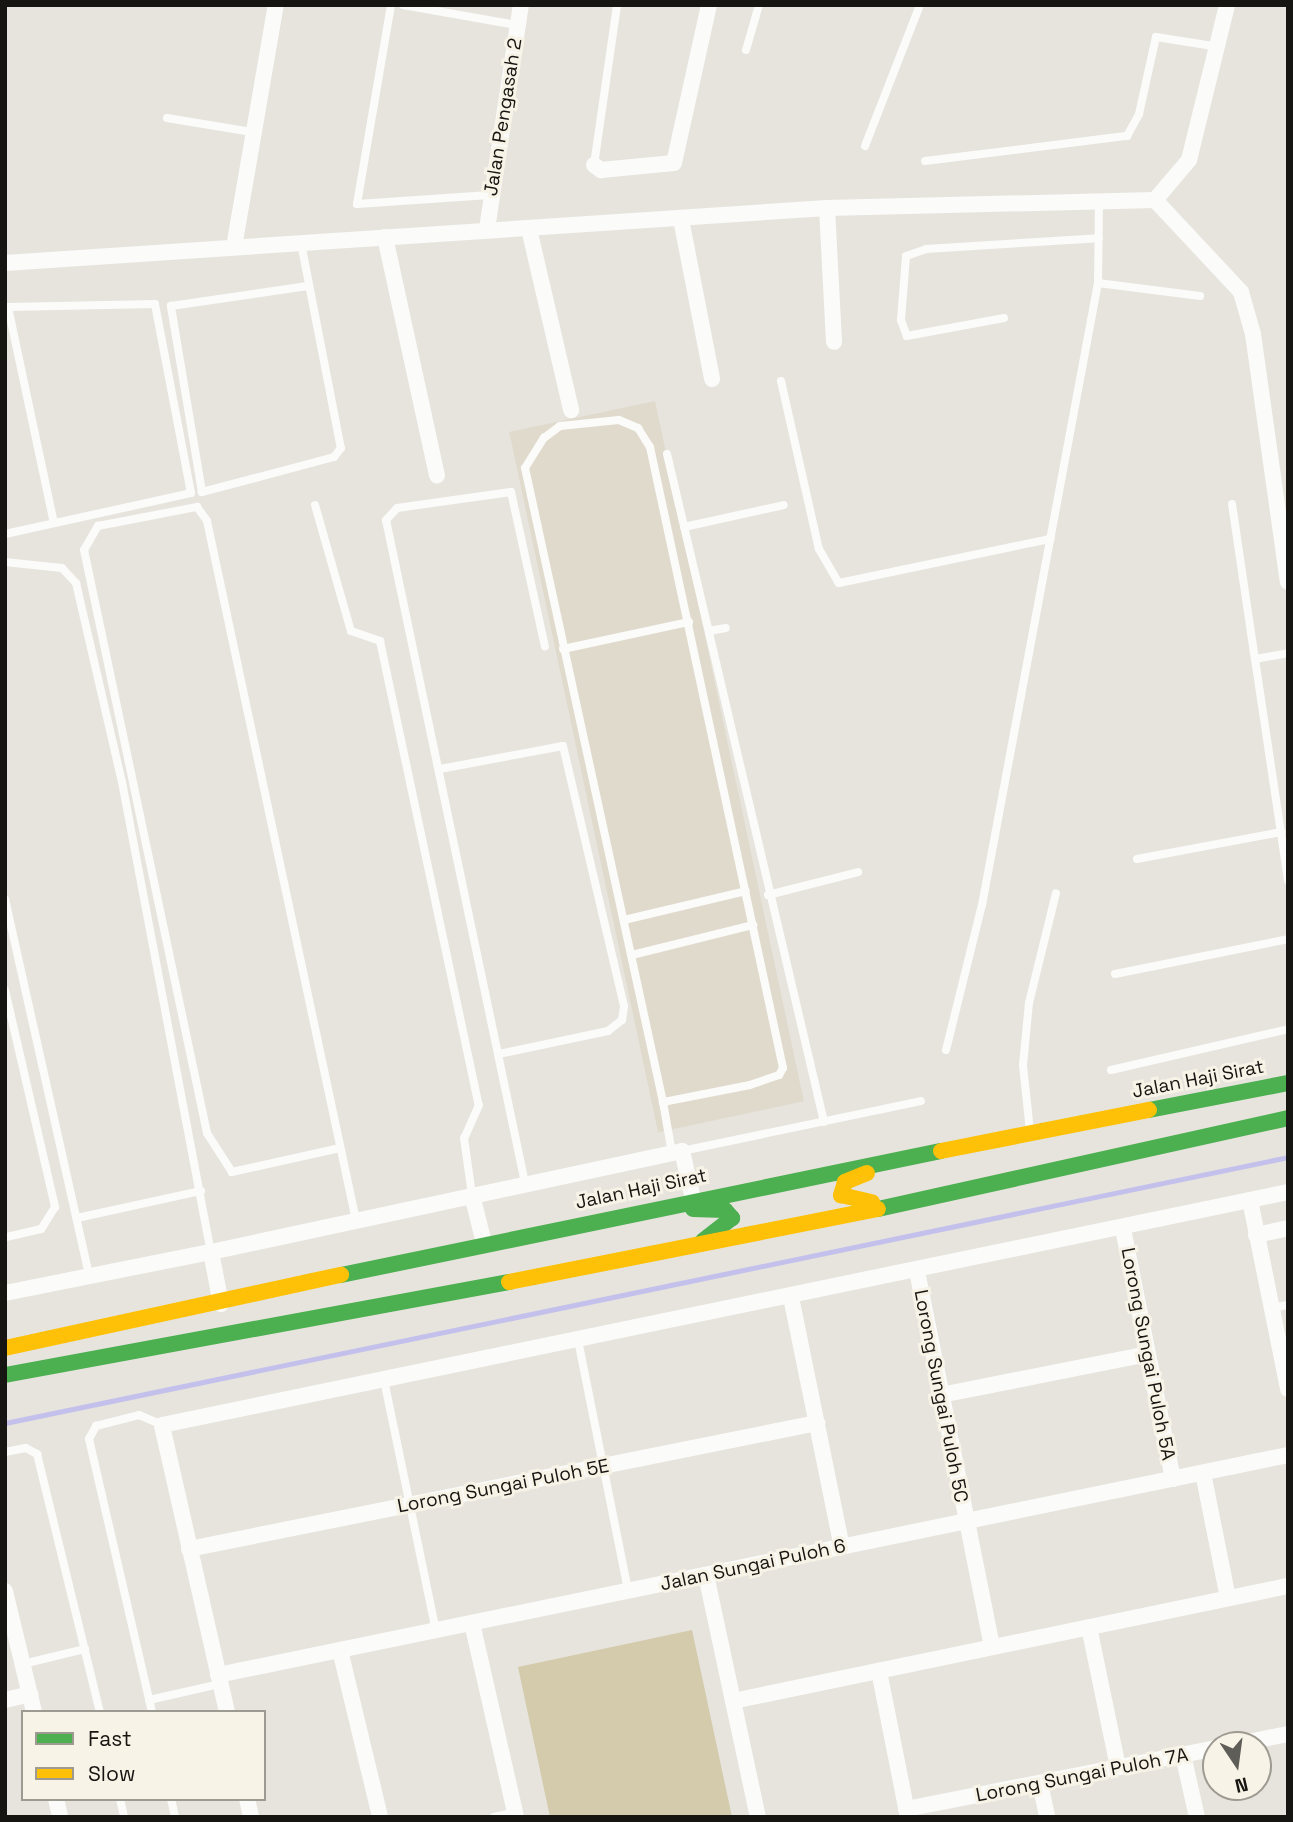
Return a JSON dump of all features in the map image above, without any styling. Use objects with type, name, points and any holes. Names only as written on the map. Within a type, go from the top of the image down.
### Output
[{"type":"main road","name":"Jalan Haji Sirat","points":[[5,1348],[221,1304],[610,1216],[1288,1083]]},
{"type":"main road","points":[[5,1375],[656,1256],[1285,1119]]},
{"type":"main road","points":[[930,1153],[859,1175],[845,1182],[841,1195],[855,1203],[945,1195]]},
{"type":"main road","points":[[610,1216],[707,1208],[725,1210],[732,1218],[717,1235],[656,1256]]},
{"type":"street","points":[[234,247],[276,5]]},
{"type":"street","name":"Jalan Pengasah 2","points":[[487,229],[490,195],[521,5]]},
{"type":"street","points":[[594,165],[601,170],[674,163],[709,5]]},
{"type":"street","points":[[1154,200],[1189,160],[1219,47],[1227,5]]},
{"type":"street","points":[[5,263],[827,208],[1099,197],[1154,200],[1241,292],[1253,334],[1288,582]]},
{"type":"street","points":[[827,208],[834,342]]},
{"type":"street","points":[[681,219],[712,379]]},
{"type":"street","points":[[529,229],[570,410]]},
{"type":"street","points":[[386,237],[437,475]]},
{"type":"street","points":[[5,1293],[211,1252],[677,1152],[693,1199]]},
{"type":"street","points":[[227,1710],[162,1425],[1123,1229],[1288,1192]]},
{"type":"street","points":[[472,1195],[484,1243]]},
{"type":"street","points":[[1250,1200],[1256,1235],[1280,1306],[1287,1383]]},
{"type":"street","points":[[1256,1235],[1288,1228]]},
{"type":"street","name":"Lorong Sungai Puloh 5A","points":[[1123,1229],[1173,1479]]},
{"type":"street","points":[[211,1252],[221,1304]]},
{"type":"street","name":"Lorong Sungai Puloh 5C","points":[[918,1271],[965,1522],[992,1647]]},
{"type":"street","points":[[791,1297],[842,1547]]},
{"type":"street","points":[[941,1395],[1148,1354]]},
{"type":"street","name":"Lorong Sungai Puloh 5E","points":[[189,1549],[817,1423]]},
{"type":"street","name":"Jalan Sungai Puloh 6","points":[[219,1679],[340,1650],[1288,1455]]},
{"type":"street","points":[[1203,1473],[1228,1598]]},
{"type":"street","points":[[706,1575],[758,1817]]},
{"type":"street","points":[[733,1701],[1288,1586]]},
{"type":"street","points":[[5,1591],[34,1710]]},
{"type":"street","points":[[472,1623],[515,1814]]},
{"type":"street","points":[[1089,1627],[1118,1768]]},
{"type":"street","points":[[340,1650],[380,1817]]},
{"type":"street","points":[[879,1671],[907,1813]]},
{"type":"street","points":[[5,1700],[30,1694]]},
{"type":"street","name":"Lorong Sungai Puloh 7A","points":[[907,1813],[1202,1751]]},
{"type":"street","points":[[1183,1755],[1197,1817]]},
{"type":"street","points":[[1040,1783],[1047,1817]]},
{"type":"lane","points":[[391,5],[357,204],[490,195]]},
{"type":"lane","points":[[402,5],[517,25]]},
{"type":"lane","points":[[594,165],[617,5]]},
{"type":"lane","points":[[746,50],[758,5]]},
{"type":"lane","points":[[865,146],[920,5]]},
{"type":"lane","points":[[925,160],[1127,136],[1139,114],[1156,37],[1219,47]]},
{"type":"lane","points":[[167,118],[253,132]]},
{"type":"lane","points":[[946,1050],[982,905],[1098,283],[1099,197]]},
{"type":"lane","points":[[1004,318],[907,336],[901,320],[906,256],[926,248],[1099,238]]},
{"type":"lane","points":[[301,243],[341,448],[334,457],[202,492],[172,306],[308,286]]},
{"type":"lane","points":[[1098,283],[1200,296]]},
{"type":"lane","points":[[5,297],[54,523]]},
{"type":"lane","points":[[5,534],[191,493],[157,309],[149,302],[7,307]]},
{"type":"lane","points":[[781,381],[819,549],[839,583],[1049,539]]},
{"type":"lane","points":[[663,1102],[750,1085],[779,1075],[783,1068],[690,622],[650,447],[638,428],[619,420],[560,426],[544,438],[525,468],[663,1102],[677,1152],[920,1101]]},
{"type":"lane","points":[[667,454],[768,895],[824,1122]]},
{"type":"lane","points":[[525,1183],[386,520],[397,508],[511,492],[545,646]]},
{"type":"lane","points":[[1232,504],[1288,881]]},
{"type":"lane","points":[[315,505],[351,631],[380,641],[479,1105],[464,1138],[472,1195]]},
{"type":"lane","points":[[684,527],[784,505]]},
{"type":"lane","points":[[340,1148],[232,1172],[206,1133],[84,550],[98,526],[197,507],[207,521],[356,1220]]},
{"type":"lane","points":[[5,562],[62,568],[76,583],[122,782],[211,1252]]},
{"type":"lane","points":[[563,649],[690,622]]},
{"type":"lane","points":[[709,632],[726,628]]},
{"type":"lane","points":[[1255,659],[1288,653]]},
{"type":"lane","points":[[440,769],[563,746],[624,1006],[622,1020],[608,1031],[499,1054]]},
{"type":"lane","points":[[1137,859],[1280,832]]},
{"type":"lane","points":[[768,895],[858,872]]},
{"type":"lane","points":[[624,920],[746,891]]},
{"type":"lane","points":[[1031,1132],[1023,1065],[1029,1003],[1056,893]]},
{"type":"lane","points":[[5,899],[89,1276]]},
{"type":"lane","points":[[632,955],[753,925]]},
{"type":"lane","points":[[1115,974],[1288,939]]},
{"type":"lane","points":[[5,990],[55,1207],[41,1229],[5,1237]]},
{"type":"lane","points":[[1111,1070],[1288,1029]]},
{"type":"lane","points":[[77,1218],[201,1191]]},
{"type":"lane","points":[[578,1340],[628,1591]]},
{"type":"lane","points":[[384,1380],[436,1630]]},
{"type":"lane","points":[[152,1710],[89,1439],[96,1426],[139,1415],[162,1425]]},
{"type":"lane","points":[[5,1452],[26,1448],[37,1454],[100,1710]]},
{"type":"lane","points":[[23,1664],[85,1649]]},
{"type":"lane","points":[[149,1700],[219,1679]]},
{"type":"lane","points":[[494,1817],[515,1814]]},
{"type":"shaded area","points":[[655,401],[804,1101],[658,1132],[509,432]]},
{"type":"shaded area","points":[[692,1630],[732,1817],[550,1817],[518,1667]]},
{"type":"waterway","points":[[5,1423],[1288,1157]]},
{"type":"traffic: fast","points":[[1149,1110],[1288,1083]]},
{"type":"traffic: fast","points":[[878,1209],[1288,1118]]},
{"type":"traffic: fast","points":[[341,1275],[941,1151]]},
{"type":"traffic: fast","points":[[693,1209],[725,1210],[732,1218],[703,1241]]},
{"type":"traffic: fast","points":[[5,1375],[509,1282]]},
{"type":"traffic: slow","points":[[941,1151],[1149,1110]]},
{"type":"traffic: slow","points":[[867,1173],[845,1182],[841,1195],[872,1202]]},
{"type":"traffic: slow","points":[[509,1282],[878,1209]]},
{"type":"traffic: slow","points":[[5,1348],[341,1275]]}]
